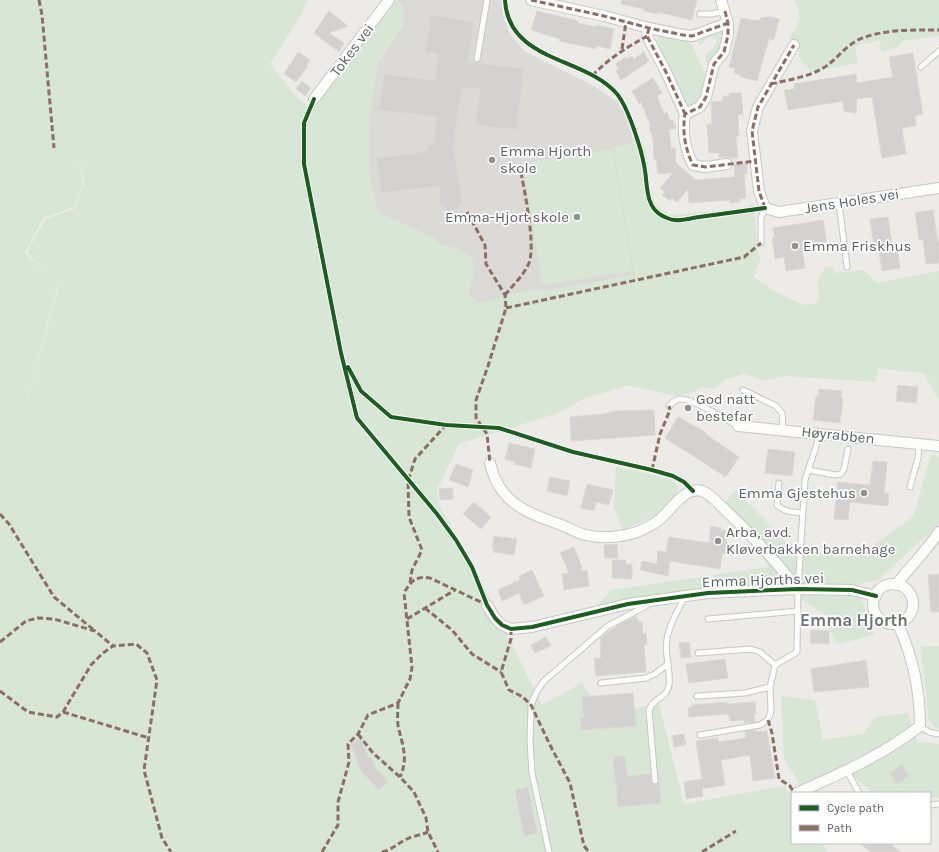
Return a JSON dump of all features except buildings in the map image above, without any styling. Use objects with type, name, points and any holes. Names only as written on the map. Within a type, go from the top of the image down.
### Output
[{"type":"street","name":"Tokes vei","points":[[314,99],[390,0]]},
{"type":"street","points":[[532,0],[649,28],[692,36],[728,23]]},
{"type":"street","points":[[685,114],[700,107],[706,97],[714,64],[724,52],[728,35],[728,23],[721,0]]},
{"type":"street","points":[[649,28],[647,36],[666,72],[685,114],[684,124],[687,153],[693,165],[706,167],[727,164]]},
{"type":"street","points":[[765,208],[759,191],[752,132],[758,107],[794,45]]},
{"type":"street","name":"Jens Holes vei","points":[[765,208],[779,212],[939,188]]},
{"type":"street","name":"Høyrabben","points":[[738,426],[939,446]]},
{"type":"street","points":[[490,463],[496,481],[504,493],[515,504],[532,514],[586,535],[602,537],[619,536],[638,532],[658,521],[683,496],[693,491],[702,491],[710,496],[741,524],[771,556],[798,589]]},
{"type":"street","points":[[896,585],[910,567],[928,549],[939,532]]},
{"type":"street","points":[[889,585],[896,585],[908,591],[913,603],[912,610],[904,621],[898,624],[890,624],[881,620],[877,616],[873,604],[876,596],[883,588],[889,585]]},
{"type":"street","name":"Emma Hjorths vei","points":[[487,605],[495,618],[502,625],[511,629],[532,627],[628,604],[708,593],[798,589],[852,590],[876,596]]},
{"type":"street","points":[[799,792],[847,771],[906,737],[920,726],[920,706],[916,677],[898,624]]},
{"type":"lane","points":[[476,59],[487,0]]},
{"type":"lane","points":[[700,14],[712,14],[725,11]]},
{"type":"lane","points":[[921,67],[939,51]]},
{"type":"lane","points":[[839,202],[847,268]]},
{"type":"lane","points":[[761,243],[761,218],[765,208]]},
{"type":"lane","points":[[743,390],[776,406],[782,413],[783,430]]},
{"type":"lane","points":[[669,406],[674,400],[689,400],[738,426]]},
{"type":"lane","points":[[798,589],[805,480],[820,434]]},
{"type":"lane","points":[[910,487],[918,458],[920,444]]},
{"type":"lane","points":[[808,470],[836,475],[841,474],[844,469],[848,449]]},
{"type":"lane","points":[[779,483],[777,506],[786,511],[802,513]]},
{"type":"lane","name":"Emma Hjorths vei","points":[[775,665],[797,652],[798,589]]},
{"type":"lane","points":[[655,781],[649,710],[650,704],[654,700],[664,696],[669,685],[666,640],[669,629],[685,596]]},
{"type":"lane","points":[[549,852],[532,773],[530,742],[531,705],[537,691],[544,681],[608,626],[658,600]]},
{"type":"lane","points":[[708,619],[798,611]]},
{"type":"lane","points":[[698,653],[751,649],[760,652],[775,665],[770,686],[772,712],[768,720],[760,725],[700,735]]},
{"type":"lane","points":[[601,682],[646,678],[655,674],[668,664]]},
{"type":"lane","points":[[697,696],[745,693],[770,686]]},
{"type":"lane","points":[[920,726],[930,732],[939,734]]},
{"type":"lane","points":[[847,771],[858,792]]},
{"type":"shaded area","name":"Emma Hjorth skole","points":[[397,0],[501,0],[503,16],[510,34],[524,51],[594,86],[616,101],[624,112],[634,142],[614,148],[635,275],[547,291],[535,289],[502,297],[487,303],[476,302],[468,293],[469,286],[459,249],[440,245],[434,238],[377,212],[369,172],[368,135],[370,109],[378,63],[402,27],[402,6]]},
{"type":"green space","points":[[0,0],[307,0],[301,15],[270,64],[299,100],[312,109],[395,0],[397,0],[404,17],[398,33],[378,64],[371,106],[369,152],[371,182],[377,212],[434,238],[440,245],[459,249],[473,259],[474,273],[468,293],[476,302],[487,303],[502,297],[535,289],[547,291],[634,275],[613,147],[642,140],[647,157],[650,189],[654,200],[661,210],[675,215],[744,208],[753,203],[758,248],[761,259],[754,277],[776,292],[804,305],[814,304],[819,299],[818,281],[825,267],[832,266],[834,273],[863,270],[877,283],[939,271],[939,400],[923,373],[878,368],[876,382],[786,376],[763,380],[744,374],[726,379],[714,389],[701,387],[696,391],[676,396],[628,385],[583,399],[561,412],[459,444],[437,490],[439,504],[478,575],[542,705],[582,683],[602,713],[659,704],[684,804],[784,786],[791,796],[791,844],[823,844],[828,852],[0,852]],"holes":[[[78,155],[85,183],[74,209],[45,219],[27,253],[56,282],[25,253],[43,218],[74,207],[83,184]],[[58,284],[59,285],[28,398]]]},
{"type":"green space","points":[[795,0],[939,0],[939,36],[902,41],[899,47],[881,52],[880,40],[860,44],[856,48],[857,63],[812,72],[801,61],[799,45],[789,39],[800,20]]},
{"type":"green space","points":[[726,27],[721,50],[709,72],[705,56],[715,46],[717,39],[709,36],[700,46],[697,38]]},
{"type":"green space","points":[[660,34],[686,39],[693,46],[707,80],[701,99],[693,106],[685,106],[655,43]]},
{"type":"green space","name":"Emma-Hjort skole","points":[[612,149],[632,271],[542,285],[523,163]]},
{"type":"green space","points":[[931,455],[939,457],[939,524],[878,580],[858,584],[868,622],[874,635],[838,644],[826,625],[835,622],[781,585],[653,598],[594,609],[612,590],[769,567],[725,502],[736,490],[796,552],[859,556],[913,517]]},
{"type":"green space","points":[[616,467],[672,480],[678,487],[676,498],[656,515],[623,530],[614,509]]},
{"type":"green space","points":[[939,646],[939,729],[936,728],[928,718],[920,647]]},
{"type":"green space","points":[[781,696],[815,700],[823,740],[863,734],[875,717],[908,713],[918,742],[939,744],[939,798],[931,798],[931,792],[872,792],[845,769],[801,786],[784,759]]},
{"type":"marked path","points":[[39,0],[42,15],[54,148]]},
{"type":"marked path","points":[[531,0],[683,35],[692,36],[728,23]]},
{"type":"marked path","points":[[725,11],[728,23],[728,35],[724,52],[714,64],[706,97],[700,107],[685,114],[684,133],[686,146],[693,165],[706,167],[755,161]]},
{"type":"marked path","points":[[622,49],[626,22]]},
{"type":"marked path","points":[[649,28],[647,36],[666,72],[685,114]]},
{"type":"marked path","points":[[771,84],[816,72],[829,64],[851,44],[869,36],[879,33],[899,31],[939,30]]},
{"type":"marked path","points":[[592,76],[618,54],[647,36]]},
{"type":"marked path","points":[[765,208],[759,191],[752,131],[758,107],[794,45]]},
{"type":"marked path","points":[[505,295],[524,272],[529,263],[531,254],[529,216],[520,167]]},
{"type":"marked path","points":[[467,212],[485,245],[486,264],[505,295],[506,308],[476,400],[476,418],[487,434],[490,463]]},
{"type":"marked path","points":[[506,308],[744,257],[761,243]]},
{"type":"marked path","points":[[652,470],[660,434],[670,410],[669,406]]},
{"type":"marked path","points":[[410,583],[412,570],[422,550],[409,517],[408,481],[415,459],[446,425]]},
{"type":"marked path","points":[[0,514],[9,524],[54,597],[95,631]]},
{"type":"marked path","points":[[322,852],[338,825],[338,802],[349,762],[348,744],[358,734],[368,715],[398,703],[410,679],[412,667],[404,593],[411,582],[421,578],[430,578],[487,605]]},
{"type":"marked path","points":[[407,619],[455,590]]},
{"type":"marked path","points":[[425,608],[452,630],[472,654],[501,672]]},
{"type":"marked path","points":[[0,642],[26,621],[38,618],[54,619],[95,631],[113,646]]},
{"type":"marked path","points":[[511,629],[511,639],[501,672],[509,690],[523,697],[531,705],[570,783],[584,846],[589,852]]},
{"type":"marked path","points":[[0,691],[28,712],[57,717],[63,712],[91,665],[103,653],[113,646],[136,644],[147,653],[157,680],[144,770],[162,838],[171,852]]},
{"type":"marked path","points":[[398,703],[398,725],[404,751],[403,770],[400,777]]},
{"type":"marked path","points":[[63,712],[149,738]]},
{"type":"marked path","points":[[768,720],[772,733],[779,779],[790,786],[793,792]]},
{"type":"marked path","points":[[358,734],[373,753],[400,777],[414,792],[426,818],[428,832],[438,852]]},
{"type":"marked path","points":[[702,852],[736,831]]},
{"type":"marked path","points":[[382,852],[389,850],[409,838],[428,832]]},
{"type":"cycle path","points":[[505,0],[509,20],[519,36],[550,56],[587,72],[603,82],[617,94],[630,118],[637,138],[644,165],[649,199],[656,211],[672,220],[681,220],[765,208]]},
{"type":"cycle path","points":[[314,99],[304,123],[304,164],[341,353],[357,418],[437,514],[456,540],[472,567],[487,605],[495,618],[502,625],[511,629],[532,627],[628,604],[708,593],[798,589],[852,590],[876,596]]},
{"type":"cycle path","points":[[348,367],[361,391],[391,417],[446,425],[499,428],[573,452],[673,476],[684,482],[693,491]]},
{"type":"place","name":"Emma Hjorth skole","points":[[492,160]]},
{"type":"place","name":"Emma-Hjort skole","points":[[577,217]]},
{"type":"place","name":"Emma Friskhus","points":[[795,246]]},
{"type":"place","name":"God natt bestefar","points":[[688,408]]},
{"type":"place","name":"Emma Gjestehus","points":[[864,493]]},
{"type":"place","name":"Arba, avd. Kløverbakken barnehage","points":[[718,541]]},
{"type":"district","name":"Emma Hjorth","points":[[854,620]]}]
